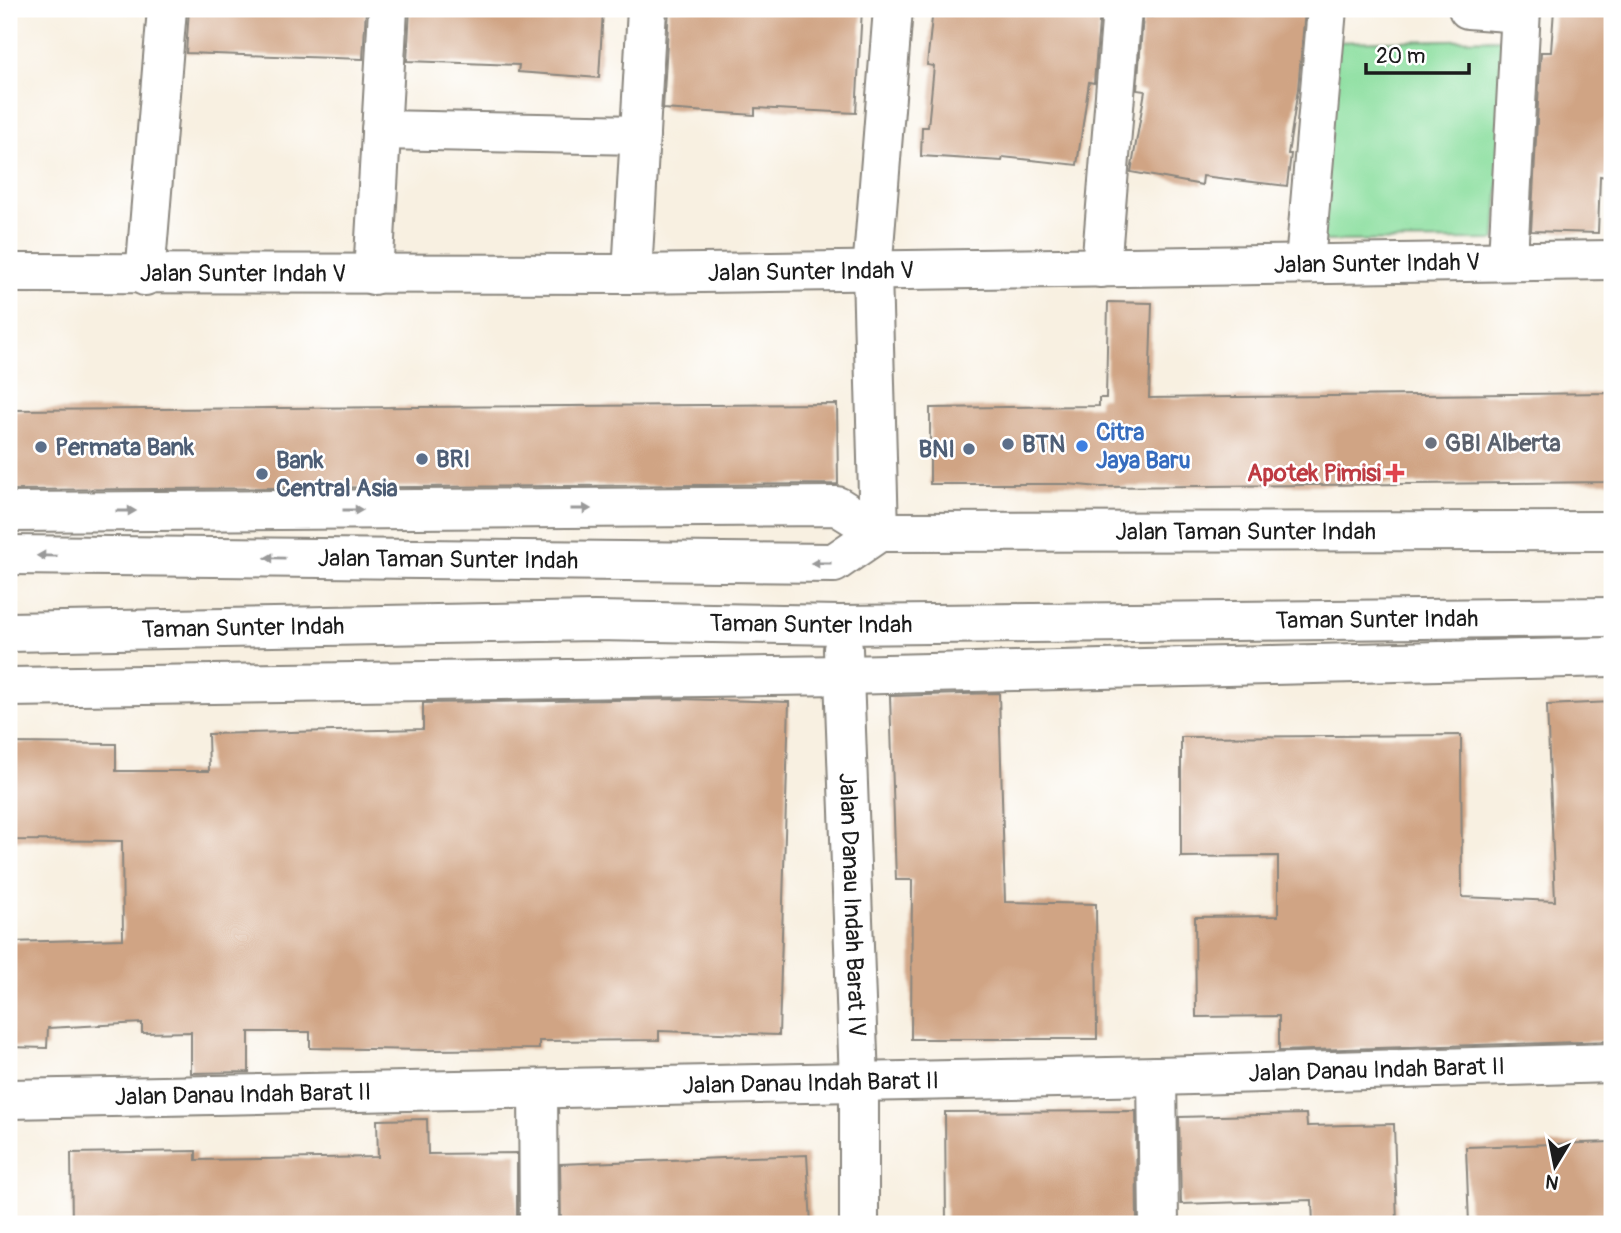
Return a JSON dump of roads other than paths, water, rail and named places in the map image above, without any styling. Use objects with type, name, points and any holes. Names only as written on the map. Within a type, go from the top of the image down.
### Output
[{"type":"street","points":[[145,276],[167,9]]},
{"type":"street","points":[[373,275],[388,9]]},
{"type":"street","points":[[632,274],[646,9]]},
{"type":"street","points":[[880,533],[872,272],[893,9]]},
{"type":"street","points":[[1101,268],[1122,9]]},
{"type":"street","points":[[1305,262],[1327,9]]},
{"type":"street","points":[[1468,9],[1521,11],[1508,259]]},
{"type":"street","points":[[381,130],[640,135]]},
{"type":"street","name":"Jalan Sunter Indah V","points":[[9,273],[145,276],[632,274],[872,272],[1508,259],[1612,260]]},
{"type":"street","name":"Jalan Taman Sunter Indah","points":[[9,512],[837,506],[880,533],[1612,531]]},
{"type":"street","points":[[316,511],[318,559]]},
{"type":"street","name":"Jalan Taman Sunter Indah","points":[[9,555],[834,563],[880,533]]},
{"type":"street","name":"Taman Sunter Indah","points":[[9,632],[594,621],[840,625],[1612,617]]},
{"type":"street","name":"Jalan Danau Indah Barat IV","points":[[840,625],[859,1081],[859,1224]]},
{"type":"street","points":[[9,687],[844,675],[1612,657]]},
{"type":"street","name":"Jalan Danau Indah Barat II","points":[[9,1099],[1157,1076],[1612,1063]]},
{"type":"street","points":[[1157,1076],[1159,1224]]},
{"type":"street","points":[[538,1089],[539,1224]]},
{"type":"place","name":"GBI Alberta","points":[[1431,443]]},
{"type":"place","name":"BTN","points":[[1008,444]]},
{"type":"place","name":"Citra Jaya Baru","points":[[1082,446]]},
{"type":"place","name":"Permata Bank","points":[[41,447]]},
{"type":"place","name":"BNI","points":[[969,449]]},
{"type":"place","name":"BRI","points":[[422,459]]},
{"type":"place","name":"Apotek Pimisi","points":[[1395,473]]},
{"type":"place","name":"Bank Central Asia","points":[[262,474]]}]
